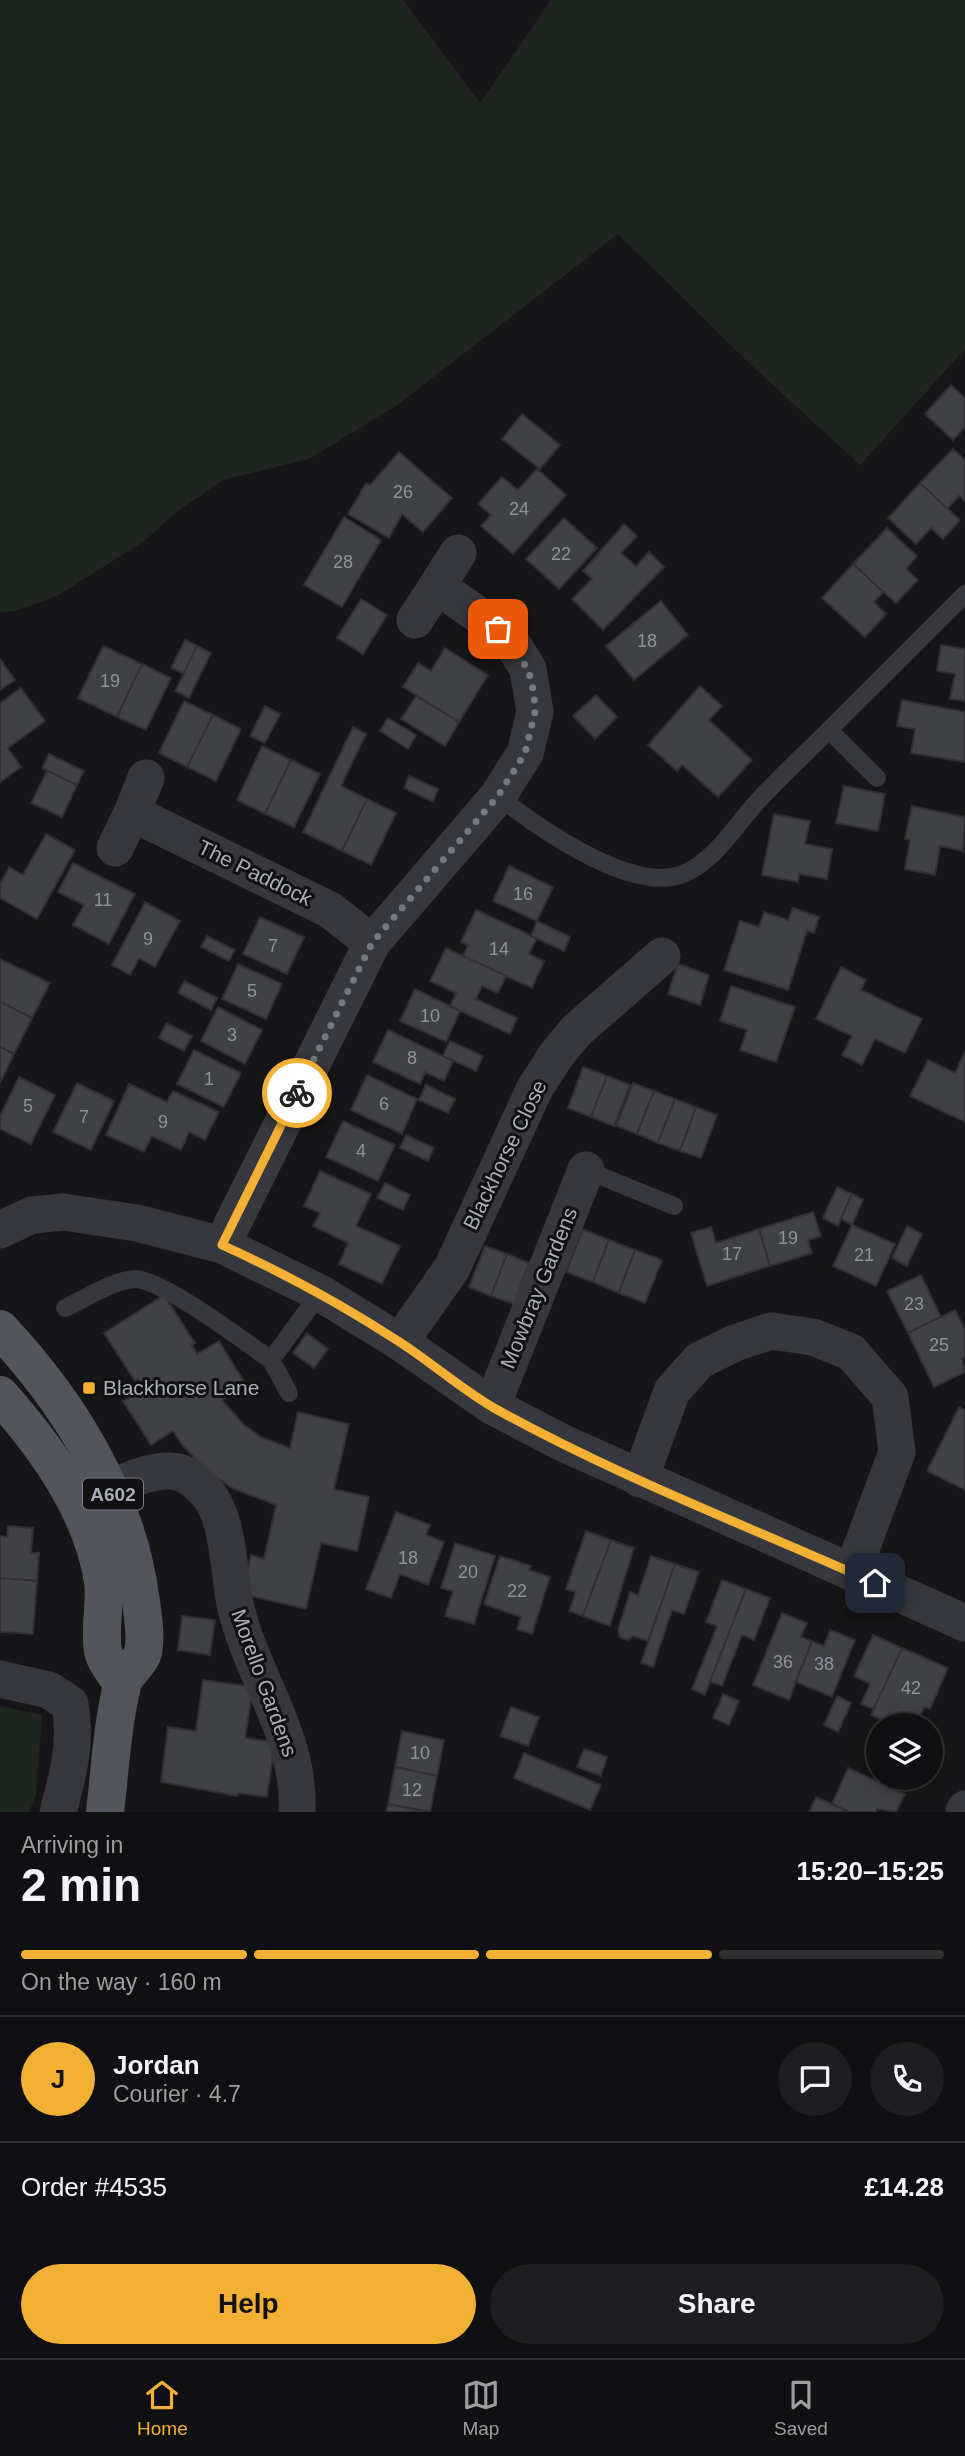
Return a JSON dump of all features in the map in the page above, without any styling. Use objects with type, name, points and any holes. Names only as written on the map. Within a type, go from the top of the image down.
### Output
[{"type":"main road","name":"A602","points":[[0,1329],[52,1392],[111,1489],[130,1537],[142,1611],[142,1654],[122,1683],[105,1812]]},
{"type":"main road","name":"A602","points":[[0,1395],[31,1430],[55,1464],[94,1546],[103,1581],[103,1652],[122,1683]]},
{"type":"street","points":[[415,620],[458,553]]},
{"type":"street","points":[[222,1245],[372,943],[498,796],[525,753],[535,702],[528,669],[498,629],[437,586]]},
{"type":"street","points":[[115,848],[146,778]]},
{"type":"street","name":"The Paddock","points":[[132,813],[330,910],[372,943]]},
{"type":"street","name":"Blackhorse Close","points":[[400,1342],[452,1268],[535,1088],[557,1054],[576,1031],[662,956]]},
{"type":"street","name":"Mowbray Gardens","points":[[492,1406],[586,1170]]},
{"type":"street","points":[[0,1230],[32,1215],[63,1212],[137,1223],[222,1245],[320,1293],[400,1342],[492,1406],[640,1479],[965,1623]]},
{"type":"street","points":[[640,1479],[672,1391],[700,1360],[735,1343],[771,1331],[813,1337],[851,1352],[890,1397],[897,1451],[852,1573]]},
{"type":"street","name":"Morello Gardens","points":[[75,1503],[154,1471],[184,1474],[213,1501],[219,1517],[239,1618],[292,1751],[297,1780],[297,1812]]},
{"type":"street","points":[[0,1679],[49,1690],[70,1704],[74,1724],[69,1769],[58,1812]]},
{"type":"lane","points":[[498,796],[556,839],[633,874],[669,877],[696,867],[711,855],[757,802],[965,594]]},
{"type":"lane","points":[[829,730],[877,778]]},
{"type":"lane","points":[[586,1170],[674,1206]]},
{"type":"lane","points":[[65,1308],[124,1281],[140,1279],[178,1298],[271,1360],[289,1393]]},
{"type":"lane","points":[[271,1360],[320,1293]]},
{"type":"shaded area","points":[[0,0],[403,0],[480,103],[551,0],[965,0],[965,349],[860,465],[750,364],[618,234],[396,406],[309,459],[223,480],[178,511],[143,542],[57,596],[15,611],[0,612]]},
{"type":"shaded area","points":[[0,1706],[42,1715],[36,1795],[29,1812],[0,1812]]},
{"type":"building","points":[[951,385],[965,398],[965,427],[953,440],[925,414]]},
{"type":"building","points":[[522,414],[560,445],[540,469],[502,439]]},
{"type":"building","points":[[953,449],[965,460],[965,501],[959,496],[947,509],[920,483]]},
{"type":"building","points":[[399,452],[452,498],[423,532],[402,514],[389,538],[348,514],[366,483],[370,485]]},
{"type":"building","points":[[537,469],[566,495],[513,554],[481,526],[491,515],[478,504],[502,477],[518,490]]},
{"type":"building","points":[[920,483],[960,520],[943,539],[931,528],[916,544],[888,518]]},
{"type":"building","points":[[344,517],[381,540],[342,607],[304,585]]},
{"type":"building","points":[[564,518],[597,548],[559,589],[526,559]]},
{"type":"building","points":[[624,524],[637,536],[621,553],[636,566],[649,552],[664,567],[603,630],[572,599],[592,579],[583,571]]},
{"type":"building","points":[[887,528],[917,556],[906,569],[918,580],[896,603],[853,564]]},
{"type":"building","points":[[853,564],[883,592],[874,602],[886,614],[865,637],[822,598]]},
{"type":"building","points":[[361,599],[387,615],[363,654],[337,638]]},
{"type":"building","points":[[661,601],[688,635],[634,680],[606,646]]},
{"type":"building","points":[[185,640],[197,646],[184,674],[171,668]]},
{"type":"building","points":[[941,645],[965,649],[965,701],[950,699],[955,674],[937,671]]},
{"type":"building","points":[[103,646],[142,664],[117,717],[78,698]]},
{"type":"building","points":[[197,646],[211,653],[189,698],[175,691]]},
{"type":"building","points":[[445,648],[488,675],[459,722],[403,687],[418,663],[431,671]]},
{"type":"building","points":[[0,659],[15,680],[0,690]]},
{"type":"building","points":[[142,664],[171,678],[146,730],[117,717]]},
{"type":"building","points":[[700,686],[722,706],[709,720],[752,760],[718,797],[682,765],[677,771],[648,745]]},
{"type":"building","points":[[21,688],[45,721],[8,748],[21,767],[0,782],[0,703]]},
{"type":"building","points":[[596,695],[617,717],[595,739],[573,716]]},
{"type":"building","points":[[416,696],[459,722],[445,746],[401,719]]},
{"type":"building","points":[[902,700],[965,712],[965,762],[911,753],[915,729],[897,726]]},
{"type":"building","points":[[184,701],[213,715],[187,767],[159,753]]},
{"type":"building","points":[[265,706],[280,714],[265,743],[250,736]]},
{"type":"building","points":[[213,715],[241,729],[216,781],[187,767]]},
{"type":"building","points":[[388,718],[416,735],[408,749],[380,731]]},
{"type":"building","points":[[353,727],[366,734],[341,786],[367,799],[342,851],[303,832]]},
{"type":"building","points":[[262,746],[291,760],[265,814],[237,800]]},
{"type":"building","points":[[49,754],[84,771],[77,785],[42,768]]},
{"type":"building","points":[[291,760],[320,774],[294,827],[265,814]]},
{"type":"building","points":[[47,771],[77,785],[62,817],[31,803]]},
{"type":"building","points":[[409,776],[438,789],[433,802],[404,788]]},
{"type":"building","points":[[844,786],[885,794],[878,831],[836,823]]},
{"type":"building","points":[[367,799],[396,813],[371,865],[342,851]]},
{"type":"building","points":[[912,806],[965,817],[963,851],[940,846],[935,875],[905,869],[910,840],[905,839]]},
{"type":"building","points":[[774,814],[810,821],[805,844],[832,849],[827,879],[799,874],[798,882],[762,875]]},
{"type":"building","points":[[46,834],[75,850],[37,919],[0,898],[0,884],[9,867],[23,875]]},
{"type":"building","points":[[73,863],[135,894],[109,944],[73,925],[84,905],[58,892]]},
{"type":"building","points":[[509,866],[553,887],[537,921],[493,901]]},
{"type":"building","points":[[145,902],[180,921],[155,967],[139,958],[130,975],[112,965]]},
{"type":"building","points":[[793,908],[819,917],[814,933],[807,931],[788,990],[724,970],[740,921],[759,927],[764,912],[788,920]]},
{"type":"building","points":[[476,910],[537,938],[529,954],[544,961],[532,988],[463,956],[468,945],[461,942]]},
{"type":"building","points":[[260,917],[304,937],[287,974],[243,954]]},
{"type":"building","points":[[537,921],[570,937],[564,951],[531,936]]},
{"type":"building","points":[[207,936],[235,950],[229,961],[201,947]]},
{"type":"building","points":[[446,948],[506,976],[498,993],[482,986],[476,999],[517,1018],[510,1034],[450,1006],[456,993],[430,981]]},
{"type":"building","points":[[0,959],[50,983],[32,1018],[0,1002]]},
{"type":"building","points":[[238,964],[282,984],[266,1019],[222,999]]},
{"type":"building","points":[[678,964],[709,975],[700,1005],[668,994]]},
{"type":"building","points":[[841,967],[866,980],[861,990],[922,1019],[905,1053],[875,1039],[862,1065],[842,1055],[852,1036],[816,1019]]},
{"type":"building","points":[[184,981],[217,998],[211,1010],[178,993]]},
{"type":"building","points":[[731,986],[795,1007],[776,1062],[740,1050],[747,1030],[720,1021]]},
{"type":"building","points":[[415,989],[460,1011],[446,1042],[400,1021]]},
{"type":"building","points":[[0,1002],[32,1018],[14,1054],[0,1047]]},
{"type":"building","points":[[218,1007],[262,1030],[245,1064],[201,1041]]},
{"type":"building","points":[[166,1023],[192,1036],[184,1051],[159,1038]]},
{"type":"building","points":[[388,1030],[453,1061],[444,1081],[425,1072],[420,1084],[373,1062]]},
{"type":"building","points":[[450,1041],[483,1056],[476,1071],[443,1056]]},
{"type":"building","points":[[0,1047],[14,1054],[0,1083]]},
{"type":"building","points":[[194,1050],[241,1073],[224,1107],[177,1084]]},
{"type":"building","points":[[965,1052],[965,1122],[910,1096],[928,1060],[955,1073]]},
{"type":"building","points":[[583,1067],[607,1076],[591,1117],[568,1108]]},
{"type":"building","points":[[367,1075],[417,1099],[402,1134],[351,1110]]},
{"type":"building","points":[[607,1076],[630,1085],[614,1126],[591,1117]]},
{"type":"building","points":[[19,1077],[55,1095],[31,1144],[0,1129],[0,1116]]},
{"type":"building","points":[[77,1083],[114,1101],[91,1150],[53,1132]]},
{"type":"building","points":[[633,1083],[654,1091],[637,1134],[616,1126]]},
{"type":"building","points":[[129,1084],[167,1102],[173,1091],[219,1112],[205,1140],[189,1132],[181,1150],[152,1136],[144,1152],[106,1135]]},
{"type":"building","points":[[426,1085],[455,1099],[448,1113],[419,1100]]},
{"type":"building","points":[[654,1091],[675,1099],[658,1143],[637,1134]]},
{"type":"building","points":[[675,1099],[696,1107],[680,1151],[658,1143]]},
{"type":"building","points":[[696,1107],[717,1115],[701,1158],[680,1151]]},
{"type":"building","points":[[343,1121],[395,1145],[378,1181],[326,1157]]},
{"type":"building","points":[[406,1135],[434,1148],[428,1161],[400,1148]]},
{"type":"building","points":[[320,1171],[371,1194],[356,1226],[400,1246],[382,1284],[339,1264],[348,1243],[313,1226],[320,1213],[304,1206]]},
{"type":"building","points":[[385,1183],[410,1195],[403,1210],[377,1198]]},
{"type":"building","points":[[837,1187],[852,1194],[838,1226],[823,1218]]},
{"type":"building","points":[[852,1194],[863,1200],[852,1225],[841,1219]]},
{"type":"building","points":[[813,1212],[821,1236],[808,1240],[812,1253],[770,1266],[759,1229]]},
{"type":"building","points":[[852,1225],[895,1244],[876,1286],[833,1266]]},
{"type":"building","points":[[907,1226],[922,1234],[907,1266],[892,1258]]},
{"type":"building","points":[[711,1227],[716,1243],[759,1229],[770,1266],[707,1286],[691,1233]]},
{"type":"building","points":[[583,1229],[609,1240],[593,1282],[566,1272]]},
{"type":"building","points":[[609,1240],[635,1250],[619,1293],[593,1282]]},
{"type":"building","points":[[485,1246],[507,1254],[491,1296],[469,1287]]},
{"type":"building","points":[[635,1250],[662,1260],[645,1303],[619,1293]]},
{"type":"building","points":[[507,1254],[529,1263],[514,1304],[491,1296]]},
{"type":"building","points":[[921,1275],[941,1317],[908,1333],[887,1291]]},
{"type":"building","points":[[164,1295],[195,1343],[192,1345],[197,1354],[219,1341],[246,1385],[222,1400],[244,1425],[261,1437],[290,1448],[298,1412],[349,1424],[334,1489],[369,1497],[357,1551],[321,1543],[306,1609],[242,1594],[251,1555],[264,1559],[276,1505],[232,1488],[206,1470],[173,1431],[151,1445],[123,1401],[144,1388],[138,1379],[135,1381],[104,1333]]},
{"type":"building","points":[[955,1310],[965,1330],[965,1357],[962,1359],[965,1372],[934,1387],[908,1333]]},
{"type":"building","points":[[307,1333],[328,1349],[314,1368],[293,1353]]},
{"type":"building","points":[[959,1407],[965,1410],[965,1490],[927,1471]]},
{"type":"building","points":[[396,1512],[430,1525],[426,1535],[444,1542],[428,1585],[400,1574],[391,1598],[366,1589]]},
{"type":"building","points":[[8,1526],[33,1528],[31,1553],[39,1553],[37,1581],[0,1578],[0,1536],[7,1537]]},
{"type":"building","points":[[586,1531],[611,1540],[583,1616],[569,1611],[576,1592],[566,1589]]},
{"type":"building","points":[[611,1540],[634,1548],[610,1626],[583,1616]]},
{"type":"building","points":[[455,1543],[495,1556],[474,1624],[445,1616],[453,1591],[441,1588]]},
{"type":"building","points":[[500,1556],[531,1566],[529,1570],[550,1577],[532,1634],[517,1629],[521,1617],[484,1604]]},
{"type":"building","points":[[651,1556],[675,1564],[648,1641],[633,1636],[628,1640],[620,1638],[618,1630],[630,1592],[638,1595]]},
{"type":"building","points":[[675,1564],[699,1572],[684,1614],[672,1610],[653,1667],[641,1663]]},
{"type":"building","points":[[0,1578],[37,1581],[33,1634],[0,1632]]},
{"type":"building","points":[[722,1580],[746,1589],[705,1695],[692,1689],[717,1626],[706,1622]]},
{"type":"building","points":[[746,1589],[770,1598],[754,1640],[742,1635],[722,1686],[710,1682]]},
{"type":"building","points":[[782,1613],[807,1623],[801,1637],[812,1641],[789,1700],[753,1685]]},
{"type":"building","points":[[182,1616],[215,1620],[210,1655],[178,1650]]},
{"type":"building","points":[[830,1630],[855,1640],[832,1697],[796,1682],[812,1641],[824,1646]]},
{"type":"building","points":[[873,1635],[902,1648],[874,1709],[861,1704],[870,1684],[854,1676]]},
{"type":"building","points":[[902,1648],[948,1668],[930,1709],[924,1707],[921,1713],[872,1713]]},
{"type":"building","points":[[203,1680],[253,1687],[245,1738],[275,1742],[267,1797],[238,1793],[237,1796],[161,1782],[168,1727],[196,1731]]},
{"type":"building","points":[[723,1694],[739,1701],[729,1725],[713,1718]]},
{"type":"building","points":[[837,1696],[851,1703],[838,1732],[824,1725]]},
{"type":"building","points":[[511,1707],[539,1717],[528,1746],[500,1736]]},
{"type":"building","points":[[402,1731],[444,1740],[437,1776],[395,1767]]},
{"type":"building","points":[[584,1749],[607,1757],[601,1776],[577,1767]]},
{"type":"building","points":[[524,1753],[601,1785],[590,1810],[514,1778]]},
{"type":"building","points":[[395,1767],[437,1776],[430,1812],[388,1804]]},
{"type":"building","points":[[848,1768],[866,1776],[866,1790],[896,1790],[905,1794],[896,1812],[877,1809],[876,1812],[849,1812],[832,1804]]},
{"type":"building","points":[[816,1797],[832,1804],[849,1812],[809,1812]]},
{"type":"building","points":[[388,1804],[429,1812],[386,1812]]},
{"type":"way so far","points":[[297,1093],[372,943],[498,796],[525,753],[535,712],[534,693],[528,669],[515,648],[498,629]]},
{"type":"place","name":"Blackhorse Lane","points":[[89,1388]]},
{"type":"route","points":[[297,1093],[222,1245],[274,1268],[320,1293],[400,1342],[515,1419],[640,1479],[875,1583]]}]
